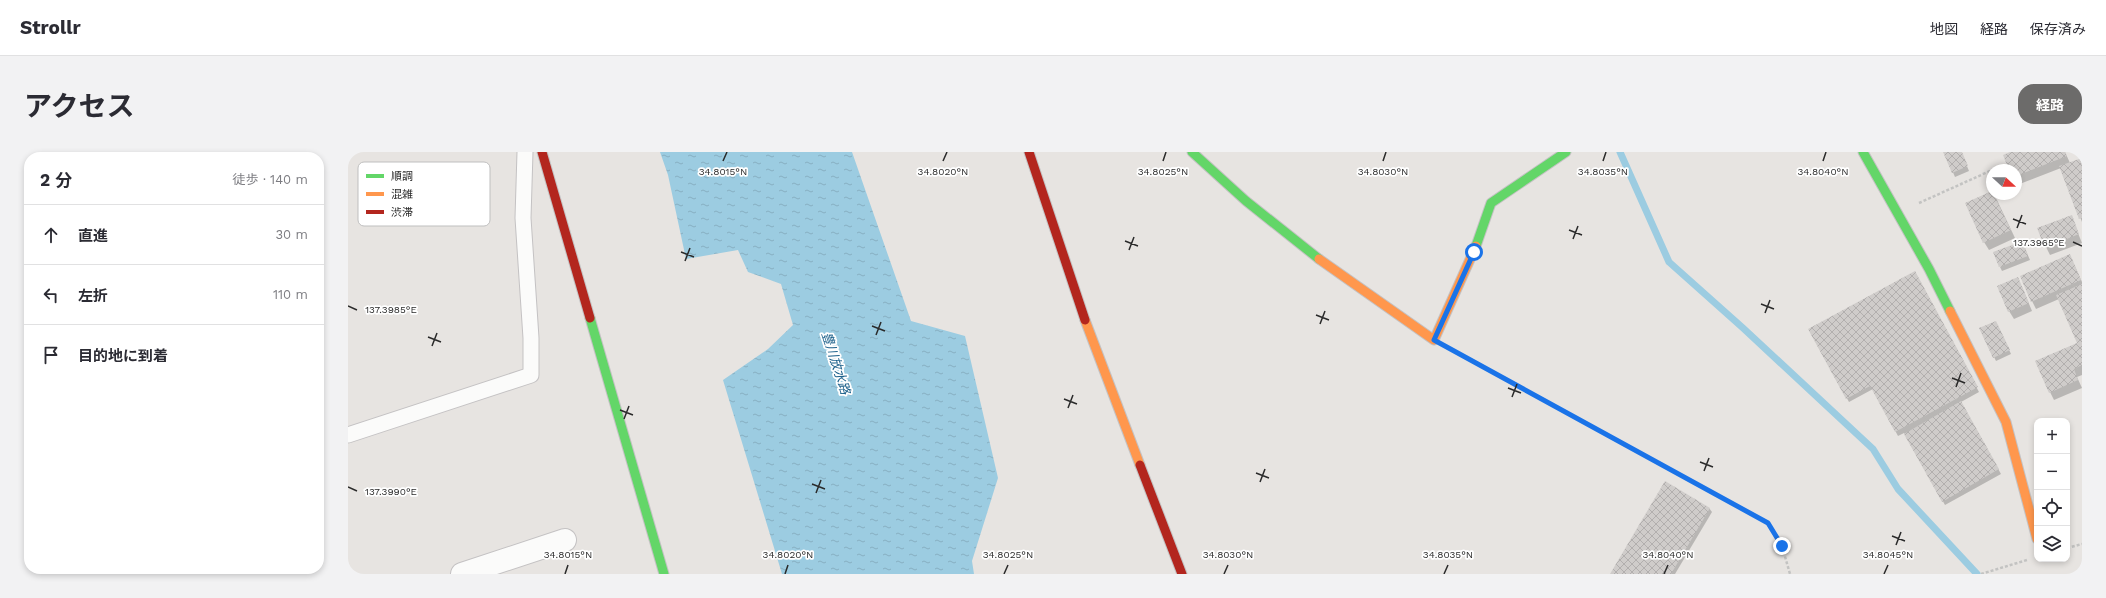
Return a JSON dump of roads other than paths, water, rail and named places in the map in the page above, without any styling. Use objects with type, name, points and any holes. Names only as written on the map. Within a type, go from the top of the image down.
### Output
[{"type":"street","points":[[542,152],[664,574]]},
{"type":"street","points":[[1029,152],[1078,302],[1182,574]]},
{"type":"street","points":[[1192,152],[1246,202],[1330,268],[1434,340],[1474,252],[1491,203],[1566,152]]},
{"type":"street","points":[[1863,152],[1929,269],[2006,422],[2034,528]]},
{"type":"street","points":[[462,574],[565,540]]},
{"type":"lane","points":[[348,434],[531,375],[531,338],[523,218],[525,152]]},
{"type":"water","name":"豊川放水路","points":[[660,152],[852,152],[911,321],[965,336],[998,478],[972,561],[974,574],[782,574],[723,380],[768,349],[793,325],[781,284],[748,272],[738,250],[686,259],[668,175]]},
{"type":"waterway","points":[[1620,152],[1669,262],[1743,328],[1873,449],[1898,489],[1977,574]]}]
